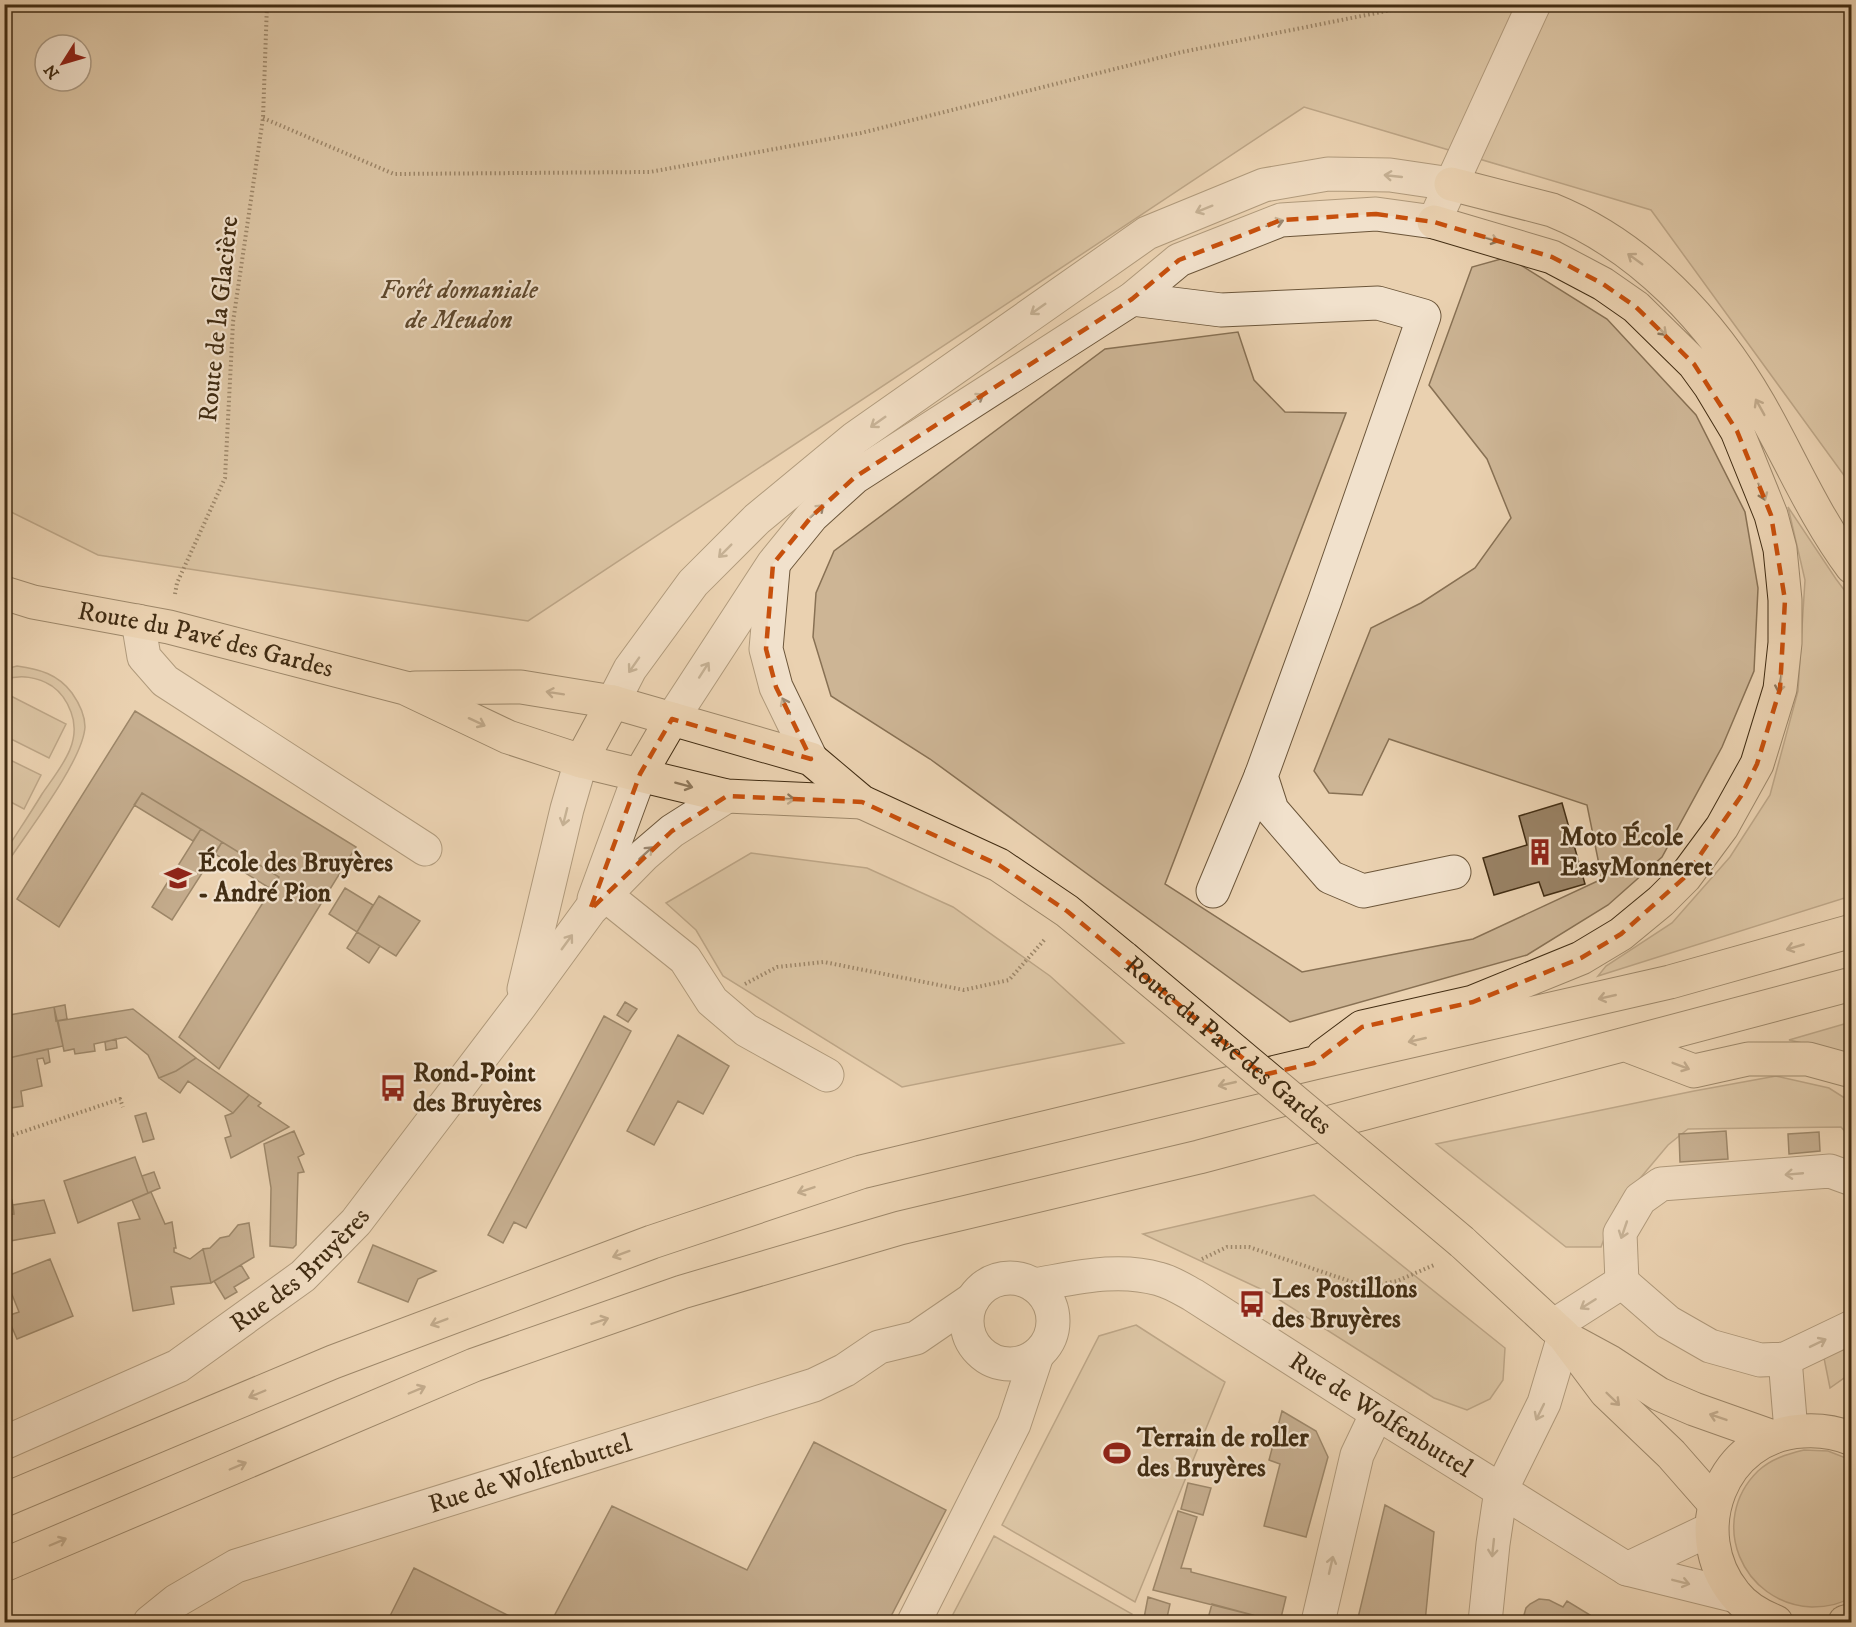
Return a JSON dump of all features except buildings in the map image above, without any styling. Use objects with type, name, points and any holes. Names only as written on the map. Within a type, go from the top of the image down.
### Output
[{"type":"main road","points":[[1451,184],[1565,215],[1641,263],[1691,308],[1736,365],[1814,509],[1851,567]]},
{"type":"main road","points":[[1314,1063],[1362,1027],[1473,1002],[1581,958],[1620,934],[1661,901],[1685,877],[1722,827],[1757,764],[1780,688],[1785,643],[1785,600],[1780,549],[1774,526],[1737,431],[1694,363],[1636,307],[1603,284],[1552,257],[1434,222]]},
{"type":"main road","name":"Route du Pavé des Gardes","points":[[4,593],[33,602],[154,624],[405,688],[508,736],[581,761],[727,796],[862,802]]},
{"type":"main road","name":"Route du Pavé des Gardes","points":[[405,688],[521,687],[613,702],[812,759],[862,802],[999,865],[1066,911],[1124,958],[1466,1246],[1558,1331],[1606,1392],[1671,1454],[1712,1516]]},
{"type":"main road","points":[[581,761],[613,702]]},
{"type":"main road","points":[[640,774],[672,719]]},
{"type":"main road","points":[[4,1500],[333,1362],[652,1242],[839,1179],[1314,1063],[1670,982],[1851,931]]},
{"type":"main road","points":[[4,1565],[474,1365],[682,1292],[900,1228],[1199,1156],[1851,984]]},
{"type":"main road","points":[[1626,1045],[1694,1071],[1748,1059],[1808,1059],[1851,1071]]},
{"type":"main road","name":"Route du Pavé des Gardes","points":[[1558,1331],[1659,1394],[1782,1434]]},
{"type":"main road","points":[[1776,1623],[1757,1614],[1736,1596],[1722,1576],[1713,1554],[1712,1516],[1727,1475],[1747,1452],[1782,1434],[1821,1430],[1851,1437]]},
{"type":"main road","points":[[1845,1623],[1851,1620]]},
{"type":"street","points":[[672,719],[774,564],[812,516],[855,477],[1132,299],[1179,260],[1281,220],[1376,214],[1434,222],[1534,4]]},
{"type":"street","points":[[613,702],[630,669],[693,584],[757,519],[855,438],[1147,233],[1264,185],[1328,174],[1390,175],[1451,184]]},
{"type":"street","points":[[1132,299],[1221,310],[1378,303],[1424,316],[1261,776],[1213,891]]},
{"type":"street","points":[[774,564],[766,649],[776,687],[812,759]]},
{"type":"street","points":[[154,624],[144,657],[165,681],[425,849]]},
{"type":"street","name":"Rue des Bruyères","points":[[520,1006],[567,809],[581,761]]},
{"type":"street","name":"Rue des Bruyères","points":[[597,902],[640,774]]},
{"type":"street","points":[[1261,776],[1272,810],[1330,877],[1363,891],[1454,872]]},
{"type":"street","name":"Rue des Bruyères","points":[[4,1443],[178,1366],[303,1276],[356,1222],[597,902],[644,855],[672,831],[727,796]]},
{"type":"street","points":[[597,902],[685,959],[712,1001],[746,1030],[827,1075]]},
{"type":"street","points":[[1851,1179],[1830,1171],[1661,1184],[1640,1199],[1620,1233],[1623,1282],[1668,1322],[1710,1346],[1760,1360],[1785,1359],[1851,1327]]},
{"type":"street","name":"Rue de Wolfenbuttel","points":[[1034,1285],[1093,1275],[1126,1273],[1161,1279],[1193,1295],[1627,1569],[1736,1596]]},
{"type":"street","points":[[1053,1319],[1093,1275]]},
{"type":"street","points":[[982,1353],[999,1363],[1012,1364],[1037,1355],[1046,1345],[1053,1319],[1044,1294],[1034,1285],[1007,1278],[994,1281],[982,1288],[973,1299],[968,1311],[967,1325],[970,1337],[1004,1389],[1014,1424]]},
{"type":"street","points":[[1485,1623],[1501,1490],[1544,1403],[1558,1331],[1623,1282]]},
{"type":"street","name":"Rue de Wolfenbuttel","points":[[150,1623],[176,1601],[236,1566],[814,1385],[845,1370],[879,1347],[916,1338],[973,1299]]},
{"type":"street","name":"Rue de Wolfenbuttel","points":[[916,1338],[982,1353]]},
{"type":"street","points":[[914,1623],[1014,1424],[1037,1355]]},
{"type":"street","points":[[1782,1434],[1785,1359]]},
{"type":"street","points":[[1318,1623],[1357,1455],[1377,1413]]},
{"type":"street","points":[[1627,1569],[1712,1516]]},
{"type":"path","name":"Route de la Glacière","points":[[154,624],[177,584],[225,478],[233,322],[263,118],[267,4]]},
{"type":"path","points":[[263,118],[394,174],[650,172],[861,133],[1182,52],[1420,4]]},
{"type":"path","points":[[712,1001],[777,967],[824,962],[964,990],[1009,980],[1045,941],[1066,911]]},
{"type":"path","points":[[4,1138],[120,1099],[123,1107]]},
{"type":"path","points":[[1161,1279],[1227,1247],[1249,1247],[1367,1287],[1397,1281],[1466,1246]]},
{"type":"highlighted area","points":[[1376,214],[1434,222],[1552,257],[1603,284],[1636,307],[1694,364],[1737,431],[1771,515],[1785,600],[1780,689],[1757,764],[1741,796],[1685,877],[1621,934],[1581,958],[1473,1002],[1362,1027],[1314,1063],[1263,1075],[1067,911],[999,865],[862,802],[727,796],[672,831],[590,910],[640,774],[672,719],[811,759],[776,687],[766,649],[773,564],[812,516],[855,477],[1132,299],[1179,260],[1281,220]]},
{"type":"green space","name":"Forêt domaniale de Meudon","points":[[4,5],[1851,5],[1851,485],[1651,210],[1304,107],[528,621],[98,555],[5,509]]},
{"type":"green space","points":[[1508,257],[1607,319],[1696,415],[1745,512],[1758,588],[1754,671],[1722,747],[1662,857],[1608,905],[1527,955],[1290,1022],[930,759],[831,696],[813,637],[816,593],[834,551],[1105,349],[1238,332],[1254,380],[1285,412],[1346,413],[1165,884],[1302,972],[1473,939],[1602,879],[1587,805],[1389,739],[1362,795],[1329,793],[1314,771],[1371,628],[1421,603],[1475,568],[1511,518],[1487,459],[1429,385],[1472,267]]},
{"type":"green space","points":[[1788,507],[1851,599],[1851,896],[1598,976],[1606,966],[1672,923],[1730,857],[1770,795],[1798,691],[1805,580]]},
{"type":"green space","points":[[17,666],[40,671],[61,681],[79,705],[85,727],[82,741],[64,778],[5,866],[5,852],[62,765],[72,745],[74,734],[74,723],[69,708],[56,689],[41,680],[29,677],[5,680],[5,669]]},
{"type":"green space","points":[[5,693],[66,724],[49,758],[5,736]]},
{"type":"green space","points":[[4,757],[41,775],[24,809],[5,799]]},
{"type":"green space","points":[[751,853],[867,868],[953,907],[1050,976],[1124,1043],[902,1087],[723,976],[696,930],[666,903]]},
{"type":"green space","points":[[1851,1022],[1851,1054],[1789,1040]]},
{"type":"green space","points":[[1776,1076],[1829,1088],[1851,1102],[1851,1138],[1841,1127],[1688,1129],[1668,1145],[1616,1207],[1601,1247],[1566,1247],[1436,1144],[1694,1091]]},
{"type":"green space","points":[[1314,1195],[1505,1348],[1503,1380],[1490,1399],[1467,1410],[1434,1398],[1267,1292],[1143,1234]]},
{"type":"green space","name":"Terrain de roller des Bruyères","points":[[1136,1325],[1225,1382],[1135,1602],[1002,1525],[1099,1336]]},
{"type":"green space","points":[[1851,1336],[1851,1373],[1830,1388],[1823,1353]]},
{"type":"green space","points":[[1804,1450],[1828,1451],[1851,1460],[1851,1597],[1838,1603],[1812,1607],[1787,1602],[1767,1592],[1751,1576],[1740,1557],[1734,1535],[1735,1513],[1743,1491],[1758,1471],[1768,1463]]},
{"type":"green space","points":[[994,1536],[1132,1614],[1129,1622],[949,1622]]},
{"type":"place","name":"Moto École EasyMonneret","points":[[1540,852]]},
{"type":"place","name":"École des Bruyères - André Pion","points":[[178,878]]},
{"type":"place","name":"Rond-Point des Bruyères","points":[[393,1088]]},
{"type":"place","name":"Les Postillons des Bruyères","points":[[1252,1304]]},
{"type":"place","name":"Terrain de roller des Bruyères","points":[[1117,1453]]}]
